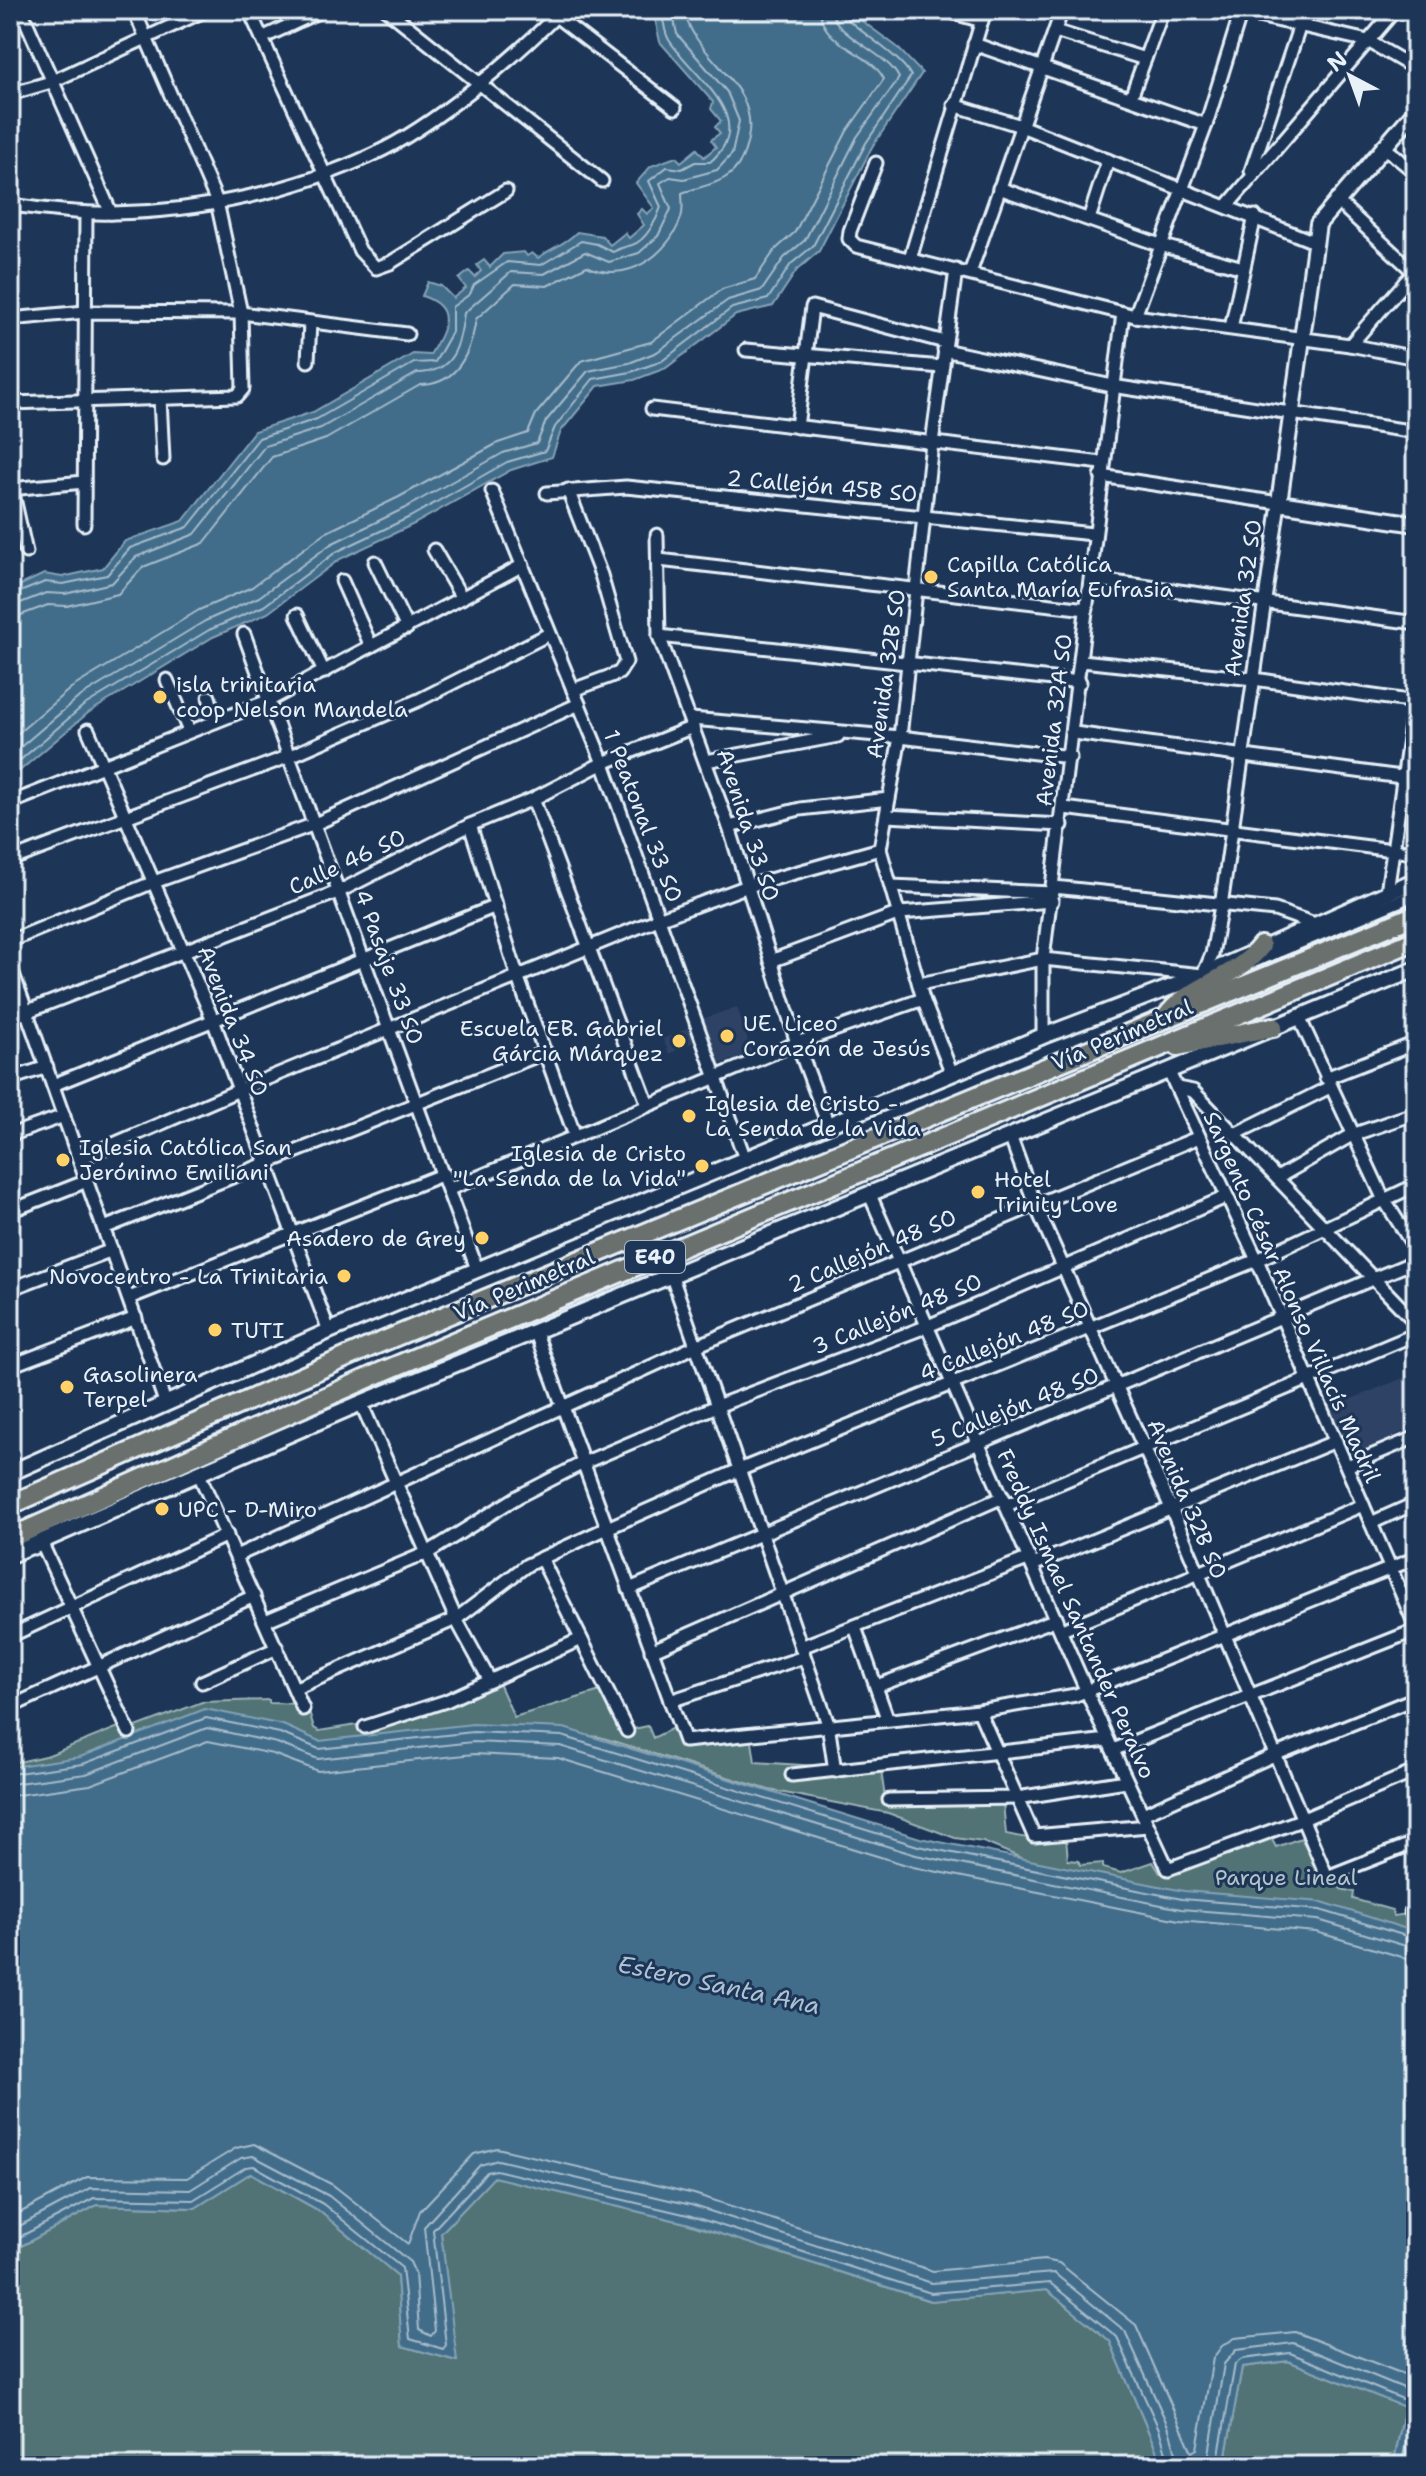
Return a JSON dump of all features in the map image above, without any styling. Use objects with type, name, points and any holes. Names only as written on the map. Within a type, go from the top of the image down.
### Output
[{"type":"highway","name":"Vía Perimetral","points":[[10,1505],[372,1346],[1162,1023],[1416,915]]},
{"type":"highway","name":"Vía Perimetral","points":[[10,1538],[384,1371],[1416,940]]},
{"type":"highway","points":[[1162,1023],[1184,999],[1247,964],[1261,946]]},
{"type":"highway","points":[[1125,1059],[1273,1027]]},
{"type":"highway","points":[[372,1346],[384,1371]]},
{"type":"street","points":[[21,10],[111,213]]},
{"type":"street","points":[[10,403],[237,396],[243,389],[241,313],[217,202],[134,10]]},
{"type":"street","points":[[10,94],[51,82],[206,10]]},
{"type":"street","points":[[249,10],[363,257],[371,266],[382,267],[506,191]]},
{"type":"street","points":[[262,38],[322,10]]},
{"type":"street","points":[[387,10],[602,181]]},
{"type":"street","points":[[910,259],[983,16],[944,10]]},
{"type":"street","points":[[970,273],[1062,10]]},
{"type":"street","points":[[1131,97],[1163,10]]},
{"type":"street","points":[[1249,176],[1300,25],[1309,10]]},
{"type":"street","points":[[1227,206],[1249,176],[1395,10]]},
{"type":"street","points":[[1236,11],[1368,41],[1416,69]]},
{"type":"street","name":"Avenida 32A SO","points":[[1043,1036],[1043,959],[1074,733],[1093,534],[1112,386],[1129,315],[1160,245],[1206,125],[1236,11]]},
{"type":"street","points":[[10,205],[111,213],[217,202],[325,174],[376,153],[420,126],[478,82],[556,12],[675,108]]},
{"type":"street","points":[[1055,31],[1145,59]]},
{"type":"street","points":[[974,44],[1206,125]]},
{"type":"street","points":[[954,105],[1021,126],[1312,241]]},
{"type":"street","name":"Avenida 32 SO","points":[[1203,975],[1212,954],[1221,906],[1303,339],[1312,241],[1318,224],[1336,200],[1416,110]]},
{"type":"street","points":[[1383,146],[1416,173]]},
{"type":"street","points":[[1089,219],[1108,160]]},
{"type":"street","points":[[876,163],[850,231],[849,239],[856,246],[1129,315],[1350,345],[1416,358]]},
{"type":"street","points":[[999,188],[1160,245],[1243,268]]},
{"type":"street","points":[[1336,200],[1415,271],[1350,345]]},
{"type":"street","points":[[84,524],[86,213]]},
{"type":"street","points":[[1231,328],[1255,216]]},
{"type":"street","name":"Avenida 32B SO","points":[[952,1074],[923,999],[880,849],[900,737],[932,443],[956,270]]},
{"type":"street","points":[[1405,282],[1416,294]]},
{"type":"street","points":[[797,427],[812,307],[945,346],[1112,386],[1416,432]]},
{"type":"street","points":[[10,319],[85,312],[241,313],[407,334]]},
{"type":"street","points":[[308,361],[310,323]]},
{"type":"street","points":[[746,350],[942,367]]},
{"type":"street","points":[[160,398],[163,459]]},
{"type":"street","points":[[652,409],[1102,463]]},
{"type":"street","points":[[1101,476],[1416,524]]},
{"type":"street","points":[[26,552],[11,486],[84,482]]},
{"type":"street","name":"2 Callejón 45B SO","points":[[547,493],[626,487],[1093,534]]},
{"type":"street","points":[[568,490],[601,575],[626,662],[619,673],[573,690]]},
{"type":"street","name":"1 Peatonal 33 SO","points":[[492,491],[603,763],[661,918],[713,1077],[745,1159]]},
{"type":"street","name":"Avenida 33 SO","points":[[657,535],[659,636],[729,827],[797,1043],[828,1125]]},
{"type":"street","points":[[434,550],[462,598]]},
{"type":"street","points":[[659,560],[1087,609]]},
{"type":"street","points":[[375,562],[407,628]]},
{"type":"street","points":[[10,803],[270,700],[523,565]]},
{"type":"street","points":[[1091,579],[1416,623]]},
{"type":"street","points":[[342,581],[371,646]]},
{"type":"street","points":[[297,615],[324,672]]},
{"type":"street","name":"4 Pasaje 33 SO","points":[[244,634],[477,1269]]},
{"type":"street","points":[[10,860],[290,756],[421,699],[549,634]]},
{"type":"street","points":[[659,636],[1080,682]]},
{"type":"street","points":[[1082,661],[1415,698],[1410,779],[1387,892]]},
{"type":"street","points":[[167,680],[189,731]]},
{"type":"street","points":[[209,697],[216,721]]},
{"type":"street","points":[[10,941],[154,882],[315,824],[579,704]]},
{"type":"street","points":[[692,723],[900,737],[1070,757]]},
{"type":"street","name":"Calle 46 SO","points":[[10,1018],[340,891],[470,825],[533,799],[692,723]]},
{"type":"street","name":"Avenida 34 SO","points":[[88,730],[213,1020],[329,1331]]},
{"type":"street","points":[[706,761],[780,750],[850,733]]},
{"type":"street","points":[[1074,733],[1410,779]]},
{"type":"street","points":[[533,799],[648,1105]]},
{"type":"street","points":[[729,827],[800,809],[889,799]]},
{"type":"street","points":[[1064,808],[1416,853]]},
{"type":"street","points":[[886,816],[1062,825]]},
{"type":"street","points":[[470,825],[518,978],[575,1136]]},
{"type":"street","points":[[79,1159],[239,1090],[661,918],[748,886],[880,849]]},
{"type":"street","name":"Vía Perimetral","points":[[10,1473],[329,1331],[1043,1036],[1203,975],[1312,923],[1416,880]]},
{"type":"street","points":[[891,886],[1275,910],[1312,923]]},
{"type":"street","points":[[771,961],[900,913],[1053,894]]},
{"type":"street","points":[[1247,964],[1416,894]]},
{"type":"street","points":[[53,1085],[496,906]]},
{"type":"street","points":[[919,984],[1043,959],[1203,975]]},
{"type":"street","points":[[10,965],[165,1402]]},
{"type":"street","name":"E40","points":[[10,1557],[361,1403],[1416,969]]},
{"type":"street","points":[[450,1189],[797,1043],[923,999]]},
{"type":"street","points":[[1299,1017],[1383,1198],[1416,1250]]},
{"type":"street","points":[[1235,1134],[1328,1082],[1416,1043]]},
{"type":"street","points":[[104,1228],[546,1052]]},
{"type":"street","points":[[10,1079],[47,1067]]},
{"type":"street","name":"Sargento César Alonso Villacís Madril","points":[[1169,1072],[1257,1260],[1416,1628]]},
{"type":"street","points":[[1177,1088],[1193,1091],[1416,1323]]},
{"type":"street","points":[[1277,1178],[1352,1135],[1416,1113]]},
{"type":"street","points":[[10,1135],[64,1116]]},
{"type":"street","name":"Avenida 32B SO","points":[[1010,1136],[1035,1204],[1066,1267],[1171,1508],[1327,1877],[1416,1842]]},
{"type":"street","name":"2 Callejón 48 SO","points":[[236,1556],[696,1346],[1199,1137]]},
{"type":"street","points":[[129,1298],[444,1174]]},
{"type":"street","points":[[10,1211],[87,1181]]},
{"type":"street","name":"4 Callejón 48 SO","points":[[296,1688],[456,1619],[527,1565],[605,1529],[739,1470],[1257,1260],[1416,1185]]},
{"type":"street","name":"Freddy Ismael Santander Peralvo","points":[[870,1195],[1165,1865],[1172,1869],[1301,1820]]},
{"type":"street","name":"3 Callejón 48 SO","points":[[265,1621],[429,1552],[519,1496],[581,1464],[717,1406],[928,1326],[1226,1197]]},
{"type":"street","points":[[10,1289],[112,1250]]},
{"type":"street","name":"5 Callejón 48 SO","points":[[629,1589],[1416,1261]]},
{"type":"street","points":[[672,1277],[828,1724],[835,1771]]},
{"type":"street","points":[[10,1366],[136,1318]]},
{"type":"street","points":[[536,1333],[581,1464],[685,1741],[979,1711],[1088,1691],[1416,1558]]},
{"type":"street","points":[[651,1651],[781,1591],[1309,1381],[1416,1334]]},
{"type":"street","points":[[361,1403],[456,1619],[490,1681]]},
{"type":"street","points":[[1347,1466],[1416,1437]]},
{"type":"street","points":[[670,1701],[802,1652],[855,1627],[1171,1508],[1336,1441]]},
{"type":"street","points":[[199,1474],[303,1709]]},
{"type":"street","points":[[1371,1523],[1416,1503]]},
{"type":"street","points":[[877,1686],[1060,1624],[1363,1505]]},
{"type":"street","points":[[10,1636],[227,1535]]},
{"type":"street","points":[[42,1544],[129,1732]]},
{"type":"street","points":[[541,1558],[627,1731]]},
{"type":"street","points":[[10,1707],[254,1596]]},
{"type":"street","points":[[855,1627],[887,1718]]},
{"type":"street","points":[[792,1775],[1111,1745],[1250,1696],[1416,1628]]},
{"type":"street","points":[[365,1727],[446,1701],[581,1639]]},
{"type":"street","points":[[202,1682],[277,1648]]},
{"type":"street","points":[[979,1711],[1034,1836],[1146,1820],[1274,1755],[1416,1698]]},
{"type":"street","points":[[1301,1820],[1416,1771]]},
{"type":"street","points":[[889,1800],[1017,1798],[1126,1781]]},
{"type":"shaded area","name":"UE. Liceo Corazón de Jesús","points":[[737,1007],[752,1053],[717,1065],[702,1019]]},
{"type":"shaded area","name":"Escuela EB. Gabriel Gárcia Márquez","points":[[688,1028],[694,1042],[669,1054],[663,1039]]},
{"type":"shaded area","points":[[1413,1374],[1416,1425],[1351,1457],[1329,1408]]},
{"type":"green space","name":"Parque Lineal","points":[[498,1681],[514,1717],[607,1689],[629,1730],[648,1726],[653,1738],[673,1728],[684,1743],[751,1735],[755,1762],[881,1770],[885,1798],[1003,1803],[1006,1834],[1033,1839],[1066,1838],[1068,1860],[1079,1861],[1080,1865],[1103,1863],[1103,1868],[1121,1873],[1153,1862],[1160,1873],[1168,1873],[1270,1836],[1276,1847],[1301,1838],[1325,1881],[1334,1878],[1341,1889],[1354,1892],[1353,1899],[1392,1910],[1394,1916],[1416,1913],[1416,1931],[1409,1934],[1038,1865],[983,1842],[955,1838],[888,1813],[769,1790],[600,1737],[566,1734],[10,1781],[10,1764],[49,1755],[121,1726],[131,1729],[202,1702],[269,1700],[269,1703],[307,1704],[314,1728],[319,1731],[363,1724]]},
{"type":"green space","points":[[251,2173],[318,2210],[397,2275],[402,2346],[456,2361],[441,2233],[494,2177],[686,2223],[930,2301],[1047,2290],[1110,2341],[1163,2466],[10,2466],[10,2252],[97,2205],[195,2208]]},
{"type":"green space","points":[[1288,2361],[1405,2407],[1393,2466],[1224,2466],[1242,2367]]},
{"type":"water","points":[[653,10],[847,10],[896,46],[922,73],[872,147],[819,251],[797,270],[773,306],[736,315],[666,368],[634,380],[598,386],[561,431],[552,457],[511,470],[414,524],[340,559],[268,613],[213,637],[88,713],[10,779],[10,590],[44,574],[62,577],[103,568],[125,541],[183,521],[254,431],[313,412],[413,354],[430,355],[445,321],[440,307],[422,296],[428,282],[441,286],[453,298],[466,288],[459,279],[469,271],[475,277],[481,271],[477,265],[484,260],[490,267],[503,254],[524,252],[527,256],[532,253],[538,258],[577,232],[602,236],[610,245],[625,233],[629,238],[644,225],[637,214],[642,209],[647,214],[654,208],[636,183],[651,166],[676,157],[681,162],[697,149],[704,157],[716,147],[711,140],[720,133],[715,127],[721,121],[711,109],[713,102],[660,42]]},
{"type":"water","name":"Estero Santa Ana","points":[[205,1709],[283,1725],[319,1741],[473,1724],[564,1728],[920,1838],[1184,1891],[1322,1902],[1416,1932],[1416,2466],[1393,2466],[1405,2407],[1288,2361],[1242,2367],[1224,2466],[1163,2466],[1110,2341],[1047,2290],[931,2301],[686,2223],[494,2177],[441,2233],[457,2361],[402,2346],[397,2275],[318,2210],[251,2173],[195,2208],[97,2205],[10,2252],[10,1767],[80,1757]]},
{"type":"place","name":"Capilla Católica Santa María Eufrasia","points":[[931,577]]},
{"type":"place","name":"isla trinitaria coop Nelson Mandela","points":[[160,697]]},
{"type":"place","name":"UE. Liceo Corazón de Jesús","points":[[727,1036]]},
{"type":"place","name":"Escuela EB. Gabriel Gárcia Márquez","points":[[679,1041]]},
{"type":"place","name":"Iglesia de Cristo - La Senda de la Vida","points":[[689,1116]]},
{"type":"place","name":"Iglesia Católica San Jerónimo Emiliani","points":[[63,1160]]},
{"type":"place","name":"Iglesia de Cristo \"La Senda de la Vida\"","points":[[702,1166]]},
{"type":"place","name":"Hotel Trinity Love","points":[[978,1192]]},
{"type":"place","name":"Asadero de Grey","points":[[482,1238]]},
{"type":"place","name":"Novocentro - La Trinitaria","points":[[344,1276]]},
{"type":"place","name":"TUTI","points":[[215,1330]]},
{"type":"place","name":"Gasolinera Terpel","points":[[67,1387]]},
{"type":"place","name":"UPC - D-Miro","points":[[162,1509]]}]
